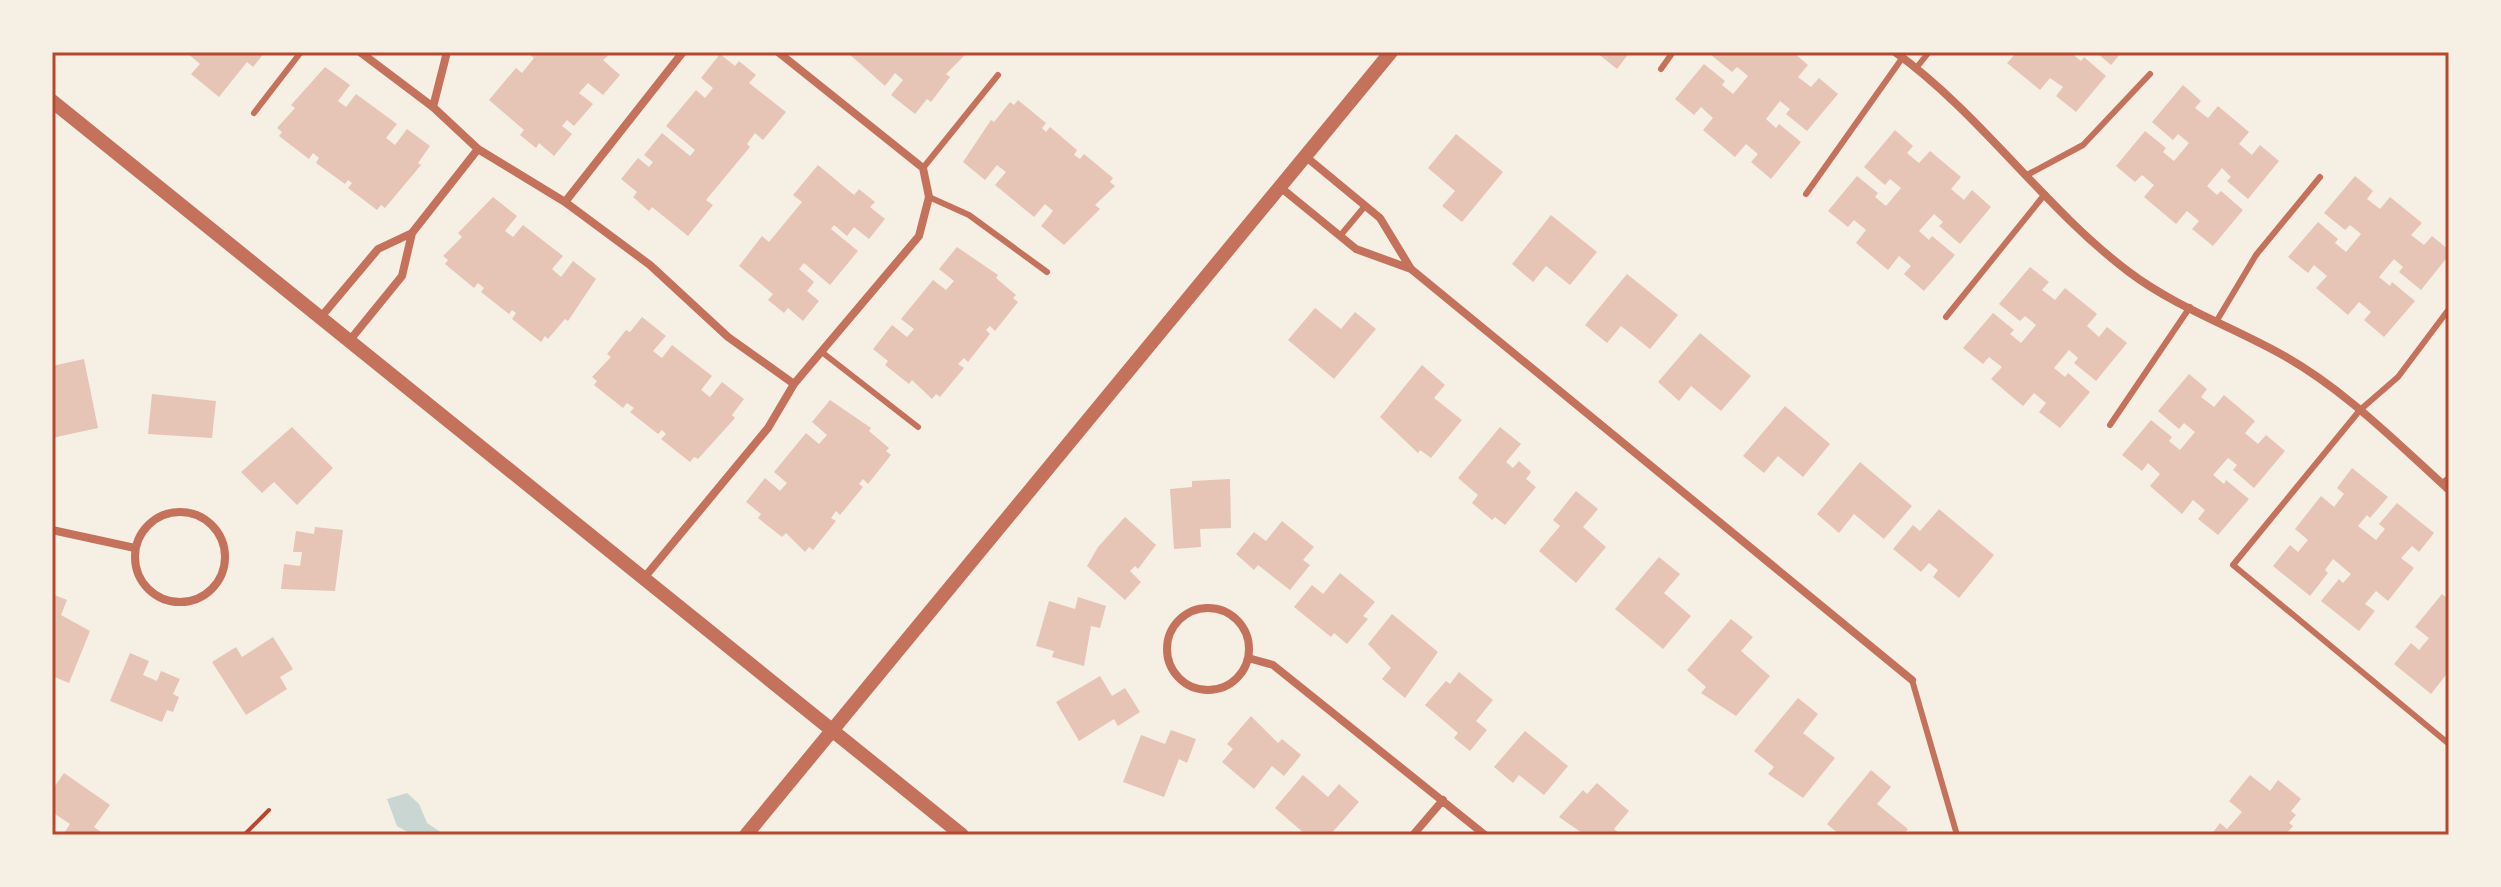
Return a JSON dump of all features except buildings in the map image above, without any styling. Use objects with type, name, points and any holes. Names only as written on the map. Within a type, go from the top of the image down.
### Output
[{"type":"street","points":[[360,52],[433,107],[478,149],[565,202],[650,265],[728,337],[794,384]]},
{"type":"street","points":[[433,107],[447,52]]},
{"type":"street","points":[[565,202],[683,52]]},
{"type":"street","points":[[644,578],[768,428],[794,384],[919,236],[929,197],[923,168],[778,52]]},
{"type":"street","points":[[746,835],[1391,52]]},
{"type":"street","points":[[1899,55],[1936,81],[2045,194],[2130,273],[2216,322],[2279,353],[2327,383],[2447,484]]},
{"type":"street","points":[[52,101],[962,835]]},
{"type":"street","points":[[350,340],[402,276],[412,233],[478,149]]},
{"type":"street","points":[[1305,156],[1380,218],[1411,269],[1912,680]]},
{"type":"street","points":[[1280,187],[1356,249],[1411,269]]},
{"type":"street","points":[[321,317],[378,249],[412,233]]},
{"type":"street","points":[[178,511],[193,513],[217,531],[224,545],[222,574],[203,596],[173,603],[147,589],[134,563],[135,548],[150,522],[178,511]]},
{"type":"street","points":[[52,530],[135,548]]},
{"type":"street","points":[[1214,609],[1238,621],[1245,632],[1248,658],[1234,681],[1222,688],[1196,688],[1174,673],[1169,660],[1171,634],[1188,614],[1214,609]]},
{"type":"street","points":[[1248,658],[1273,665],[1485,835]]},
{"type":"street","points":[[1413,835],[1443,800]]},
{"type":"lane","points":[[254,113],[301,52]]},
{"type":"lane","points":[[1661,69],[1673,52]]},
{"type":"lane","points":[[1917,67],[1929,52]]},
{"type":"lane","points":[[1806,194],[1899,55]]},
{"type":"lane","points":[[2027,175],[2083,145],[2150,74]]},
{"type":"lane","points":[[923,168],[998,75]]},
{"type":"lane","points":[[2216,322],[2256,255],[2320,177]]},
{"type":"lane","points":[[1946,317],[2045,194]]},
{"type":"lane","points":[[929,197],[969,215],[1047,272]]},
{"type":"lane","points":[[1340,236],[1365,206]]},
{"type":"lane","points":[[2110,425],[2190,307]]},
{"type":"lane","points":[[2449,309],[2398,377],[2360,410],[2233,565],[2449,744]]},
{"type":"lane","points":[[823,353],[918,427]]},
{"type":"lane","points":[[1912,680],[1957,835]]},
{"type":"path","points":[[244,835],[269,810]]},
{"type":"shaded area","points":[[407,793],[419,804],[427,823],[445,835],[413,835],[397,826],[387,799]]}]
